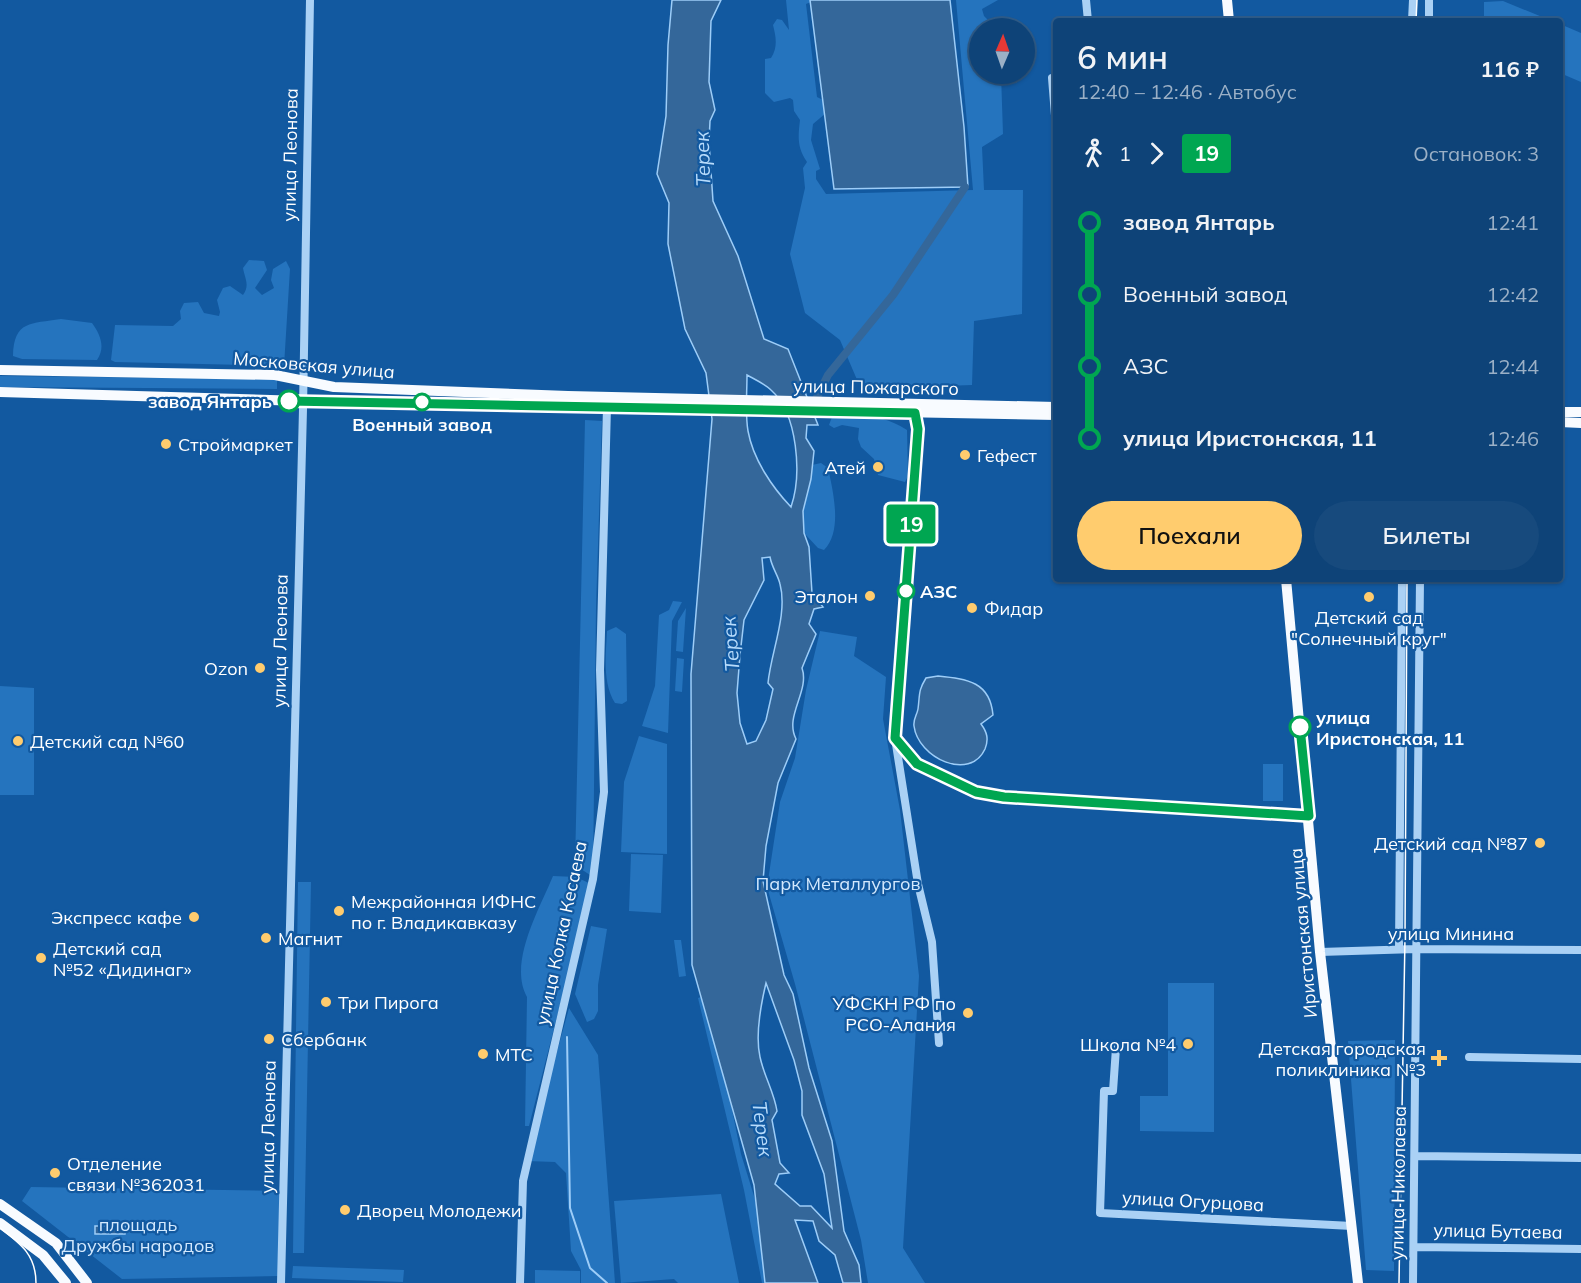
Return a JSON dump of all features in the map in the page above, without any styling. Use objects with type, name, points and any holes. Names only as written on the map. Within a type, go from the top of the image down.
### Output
[{"type":"main road","points":[[1227,0],[1229,18]]},
{"type":"main road","name":"Московская улица","points":[[0,370],[250,374],[302,380],[334,387],[696,404]]},
{"type":"main road","name":"Московская улица","points":[[0,392],[608,407],[696,404]]},
{"type":"main road","name":"улица Пожарского","points":[[696,404],[1053,407]]},
{"type":"main road","name":"улица Пожарского","points":[[856,407],[915,413],[1053,415]]},
{"type":"main road","points":[[1563,411],[1581,412]]},
{"type":"main road","points":[[1563,423],[1581,423]]},
{"type":"main road","name":"Иристонская улица","points":[[1286,582],[1320,952],[1358,1283]]},
{"type":"main road","points":[[0,1204],[56,1243],[87,1283]]},
{"type":"main road","points":[[0,1223],[43,1255],[66,1283]]},
{"type":"street","name":"улица Леонова","points":[[280,1283],[303,401],[310,0]]},
{"type":"street","points":[[1086,0],[1088,18]]},
{"type":"street","points":[[1412,18],[1413,0]]},
{"type":"street","points":[[1429,0],[1429,18]]},
{"type":"street","name":"улица Колка Кесаева","points":[[520,1283],[523,1180],[593,879],[604,792],[600,659],[608,407]]},
{"type":"street","points":[[915,413],[918,429],[895,738],[918,884],[932,942],[939,1043]]},
{"type":"street","points":[[1399,949],[1402,582]]},
{"type":"street","name":"улица Николаева","points":[[1413,1283],[1420,582]]},
{"type":"street","points":[[895,738],[917,764],[976,792],[1004,797],[1309,816]]},
{"type":"street","name":"улица Минина","points":[[1320,952],[1399,949],[1581,950]]},
{"type":"street","name":"улица Огурцова","points":[[1116,1048],[1113,1091],[1104,1091],[1100,1213],[1352,1226]]},
{"type":"street","points":[[1469,1057],[1581,1059]]},
{"type":"street","points":[[1415,1156],[1581,1158]]},
{"type":"street","name":"улица Бутаева","points":[[1414,1246],[1581,1249]]},
{"type":"green space","points":[[786,0],[816,0],[806,4],[817,97],[825,101],[826,113],[813,124],[811,140],[820,169],[816,171],[816,179],[826,194],[973,190],[956,0],[998,0],[982,9],[986,18],[969,18],[969,84],[1001,84],[1003,134],[982,147],[984,190],[1023,190],[1022,314],[974,321],[972,385],[861,389],[840,340],[805,313],[790,254],[805,188],[803,168],[807,162],[801,152],[799,142],[800,120],[794,111],[793,100],[790,98],[774,102],[765,93],[765,59],[771,58],[776,46],[773,25],[777,19],[782,20],[789,30]]},
{"type":"green space","points":[[1503,1],[1545,18],[1484,18],[1484,2]]},
{"type":"green space","points":[[1563,25],[1581,33],[1581,82],[1563,74]]},
{"type":"green space","points":[[249,260],[264,261],[267,270],[255,288],[262,295],[274,288],[271,280],[273,269],[286,261],[290,269],[284,366],[115,362],[111,360],[115,325],[173,326],[181,319],[180,311],[184,303],[198,302],[204,313],[219,316],[217,300],[223,288],[230,286],[243,295],[246,282],[243,268]]},
{"type":"green space","points":[[61,319],[92,323],[101,341],[100,355],[97,360],[22,359],[13,356],[17,336],[26,326]]},
{"type":"green space","points":[[0,376],[277,379],[277,389],[0,387]]},
{"type":"green space","points":[[832,417],[880,418],[907,430],[908,476],[905,482],[878,475],[874,459],[861,447],[858,439],[859,428],[842,425],[834,428],[829,425]]},
{"type":"green space","points":[[585,420],[602,421],[596,608],[593,877],[575,865]]},
{"type":"green space","points":[[821,463],[828,468],[835,510],[833,532],[824,550],[818,548],[804,533],[803,511],[812,465]]},
{"type":"green space","points":[[673,601],[682,602],[672,621],[668,733],[642,726],[655,686],[659,615],[669,610]]},
{"type":"green space","points":[[686,608],[683,652],[676,651],[678,621]]},
{"type":"green space","points":[[616,627],[626,634],[627,701],[622,704],[615,703],[606,677],[607,631]]},
{"type":"green space","name":"Парк Металлургов","points":[[820,631],[857,637],[854,656],[886,677],[883,719],[900,810],[919,976],[903,1248],[925,1283],[868,1283],[861,1240],[795,984],[767,887],[780,802],[795,758],[806,690]]},
{"type":"green space","points":[[677,658],[684,659],[682,692],[675,691]]},
{"type":"green space","name":"Детский сад №60","points":[[0,686],[34,688],[34,795],[0,795]]},
{"type":"green space","points":[[639,736],[667,744],[667,854],[621,852],[624,782]]},
{"type":"green space","points":[[1263,764],[1283,764],[1283,801],[1263,801]]},
{"type":"green space","points":[[631,854],[663,855],[661,913],[629,911]]},
{"type":"green space","points":[[553,876],[576,877],[591,884],[529,1126],[525,1126],[527,997],[522,983],[521,969],[528,936]]},
{"type":"green space","points":[[298,882],[311,882],[304,1253],[293,1253]]},
{"type":"green space","points":[[591,926],[607,929],[598,985],[598,1011],[594,1019],[587,1022],[575,994]]},
{"type":"green space","points":[[674,940],[681,940],[686,976],[679,977]]},
{"type":"green space","points":[[1168,983],[1214,983],[1214,1132],[1140,1131],[1140,1096],[1168,1096]]},
{"type":"green space","points":[[704,996],[710,1001],[741,1154],[758,1209],[770,1283],[762,1283],[744,1190],[698,998]]},
{"type":"green space","points":[[569,1008],[598,1055],[615,1283],[581,1283],[581,1270],[571,1251],[566,1173],[555,1162],[527,1161]]},
{"type":"green space","points":[[1395,1040],[1394,1271],[1366,1270],[1348,1041]]},
{"type":"green space","name":"площадь Дружбы народов","points":[[31,1187],[281,1191],[278,1276],[122,1279],[22,1201]]},
{"type":"green space","points":[[721,1194],[739,1283],[678,1283],[674,1279],[621,1283],[614,1201]]},
{"type":"green space","points":[[293,1266],[404,1270],[403,1282],[292,1278]]},
{"type":"green space","points":[[535,1270],[580,1271],[580,1283],[535,1283]]},
{"type":"water","name":"Терек","points":[[672,0],[721,0],[711,21],[709,82],[715,110],[710,121],[709,142],[713,201],[738,256],[764,339],[788,349],[818,425],[807,425],[806,438],[814,451],[811,479],[803,511],[804,533],[809,547],[812,593],[823,607],[814,609],[809,624],[816,634],[802,668],[803,686],[793,721],[796,739],[778,783],[766,846],[763,881],[784,975],[793,994],[809,1068],[832,1141],[844,1231],[859,1265],[861,1283],[843,1283],[835,1255],[819,1241],[813,1221],[795,1220],[818,1283],[765,1283],[754,1185],[692,965],[691,674],[712,419],[706,373],[685,329],[668,244],[669,203],[657,174],[666,116]],"holes":[[[747,375],[771,390],[787,414],[792,429],[797,462],[791,507],[764,472],[754,452],[748,431]],[[770,557],[780,584],[782,608],[768,683],[773,689],[766,720],[756,741],[747,744],[740,723],[737,693],[740,655],[744,620],[764,580],[762,558]],[[766,983],[794,1060],[802,1091],[802,1115],[824,1174],[832,1228],[811,1206],[800,1206],[775,1184],[779,1174],[789,1173],[780,1163],[772,1120],[777,1111],[762,1064],[758,1039]]]},
{"type":"water","points":[[810,0],[950,0],[968,187],[834,189]]},
{"type":"water","points":[[938,676],[976,684],[987,695],[991,704],[993,715],[981,724],[987,736],[985,749],[978,759],[968,764],[957,765],[945,762],[925,748],[918,738],[914,724],[920,690],[926,678]]},
{"type":"water","points":[[95,1226],[126,1226],[125,1234],[95,1234]]},
{"type":"waterway","points":[[813,405],[828,375],[893,295],[965,187]]},
{"type":"waterway","points":[[567,1037],[570,1208],[590,1268],[607,1283]]},
{"type":"tram line","points":[[1416,18],[1417,0]]},
{"type":"tram line","points":[[1399,1283],[1405,937],[1407,582]]},
{"type":"tram line","points":[[0,1228],[26,1251],[33,1265],[36,1283]]},
{"type":"bus line","name":"19","points":[[289,401],[915,413],[918,429],[895,738],[917,764],[976,792],[1004,797],[1309,816],[1300,727]]},
{"type":"place","name":"завод Янтарь","points":[[289,401]]},
{"type":"place","name":"Военный завод","points":[[422,402]]},
{"type":"place","name":"Строймаркет","points":[[166,444]]},
{"type":"place","name":"Гефест","points":[[965,455]]},
{"type":"place","name":"Атей","points":[[878,467]]},
{"type":"place","name":"АЗС","points":[[906,591]]},
{"type":"place","name":"Эталон","points":[[870,596]]},
{"type":"place","name":"Детский сад \"Солнечный круг\"","points":[[1369,597]]},
{"type":"place","name":"Фидар","points":[[972,608]]},
{"type":"place","name":"Ozon","points":[[260,668]]},
{"type":"place","name":"улица Иристонская, 11","points":[[1300,727]]},
{"type":"place","name":"Детский сад №60","points":[[18,741]]},
{"type":"place","name":"Детский сад №87","points":[[1540,843]]},
{"type":"place","name":"Межрайонная ИФНС по г. Владикавказу","points":[[339,911]]},
{"type":"place","name":"Экспресс кафе","points":[[194,917]]},
{"type":"place","name":"Магнит","points":[[266,938]]},
{"type":"place","name":"Детский сад №52 «Дидинаг»","points":[[41,958]]},
{"type":"place","name":"Три Пирога","points":[[326,1002]]},
{"type":"place","name":"УФСКН РФ по РСО-Алания","points":[[968,1013]]},
{"type":"place","name":"Сбербанк","points":[[269,1039]]},
{"type":"place","name":"Школа №4","points":[[1188,1044]]},
{"type":"place","name":"МТС","points":[[483,1054]]},
{"type":"place","name":"Детская городская поликлиника №3","points":[[1439,1058]]},
{"type":"place","name":"Отделение связи №362031","points":[[55,1173]]},
{"type":"place","name":"Дворец Молодежи","points":[[345,1210]]}]
